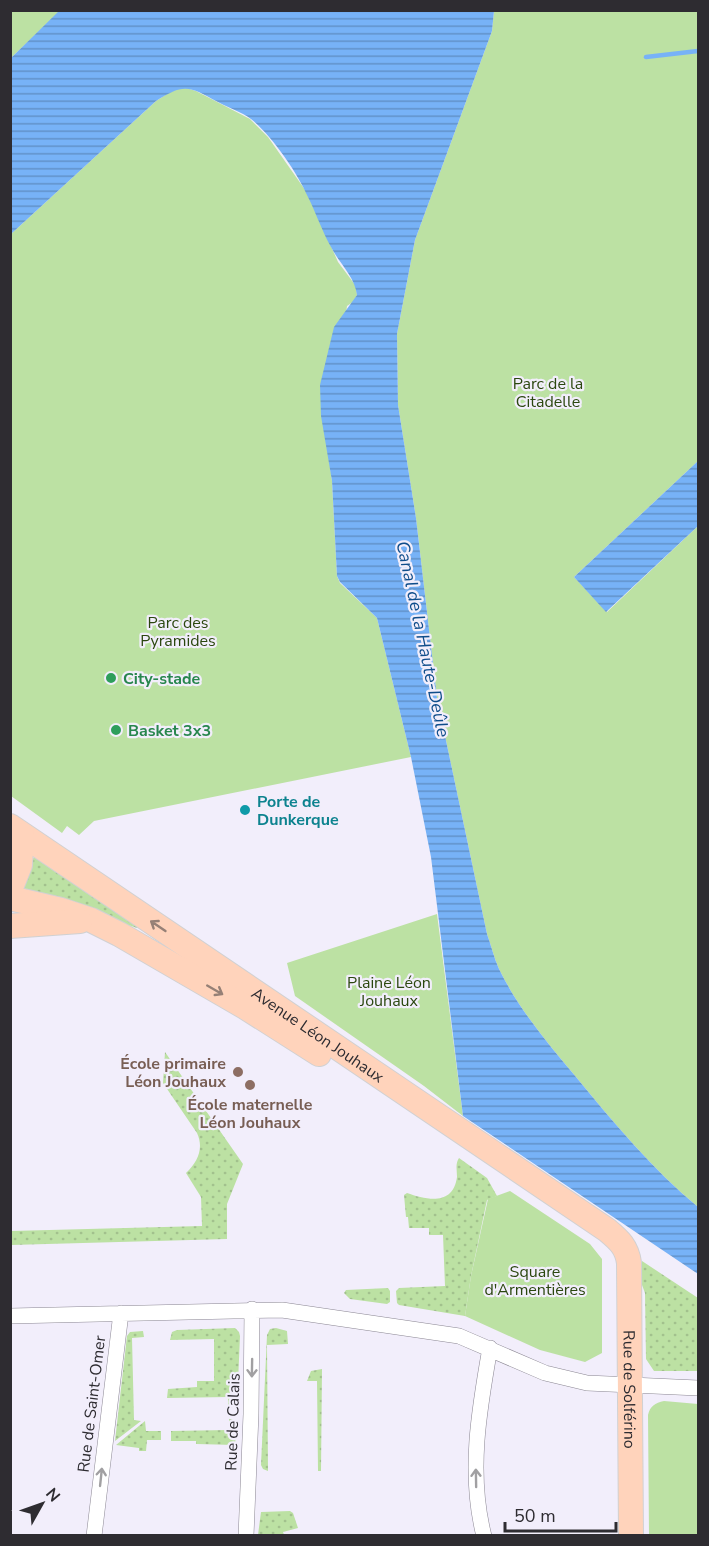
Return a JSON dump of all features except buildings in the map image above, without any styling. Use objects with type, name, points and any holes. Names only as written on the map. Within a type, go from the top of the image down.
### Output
[{"type":"main road","points":[[10,890],[20,865],[16,831]]},
{"type":"main road","name":"Avenue Léon Jouhaux","points":[[16,831],[607,1230],[617,1249]]},
{"type":"main road","name":"Avenue Léon Jouhaux","points":[[10,898],[52,906],[91,920],[145,948],[363,1081],[604,1246],[617,1249]]},
{"type":"main road","points":[[10,926],[91,920]]},
{"type":"main road","name":"Rue de Solférino","points":[[617,1249],[626,1249],[629,1263],[624,1385],[622,1536]]},
{"type":"main road","name":"Rue de Solférino","points":[[624,1385],[631,1536]]},
{"type":"street","name":"Rue de Calais","points":[[246,1536],[252,1309]]},
{"type":"street","points":[[10,1316],[282,1310],[446,1333],[490,1348],[527,1366],[587,1383],[699,1388]]},
{"type":"street","name":"Rue de Saint-Omer","points":[[94,1536],[121,1313]]},
{"type":"street","points":[[484,1536],[477,1503],[476,1463],[480,1411],[490,1348]]},
{"type":"green space","points":[[11,10],[60,10],[60,11],[11,58]]},
{"type":"green space","name":"Parc de la Citadelle","points":[[494,11],[698,11],[698,461],[574,577],[607,612],[698,526],[698,1207],[649,1161],[590,1094],[534,1025],[515,998],[499,969],[487,934],[437,698],[416,518],[398,405],[397,334],[415,240],[492,31]]},
{"type":"green space","name":"Parc des Pyramides","points":[[183,87],[196,91],[250,119],[268,137],[308,194],[338,262],[356,286],[357,295],[347,306],[328,450],[337,576],[340,583],[377,618],[411,757],[94,821],[79,835],[67,826],[62,833],[11,796],[11,234],[156,101]]},
{"type":"green space","points":[[35,857],[139,925],[137,928],[25,890],[32,859]]},
{"type":"green space","name":"Plaine Léon Jouhaux","points":[[437,914],[463,1116],[295,996],[287,963]]},
{"type":"green space","points":[[165,1052],[243,1164],[227,1204],[227,1239],[11,1245],[11,1231],[202,1226],[201,1197],[186,1173],[199,1154],[199,1139],[163,1083]]},
{"type":"green space","points":[[459,1158],[487,1178],[497,1196],[487,1200],[465,1316],[399,1305],[396,1291],[399,1288],[445,1286],[443,1235],[429,1235],[429,1228],[409,1228],[404,1195],[407,1193],[431,1199],[445,1197],[455,1186]]},
{"type":"green space","name":"Square d'Armentières","points":[[510,1191],[590,1244],[602,1259],[602,1353],[585,1362],[540,1350],[465,1316],[471,1276],[488,1199]]},
{"type":"green space","points":[[642,1261],[698,1298],[698,1371],[654,1371],[646,1359]]},
{"type":"green space","points":[[388,1288],[390,1302],[387,1304],[350,1299],[344,1293],[346,1290]]},
{"type":"green space","points":[[235,1328],[240,1336],[237,1406],[228,1408],[228,1397],[167,1398],[168,1389],[197,1387],[197,1381],[214,1381],[214,1339],[170,1340],[172,1332]]},
{"type":"green space","points":[[270,1329],[287,1331],[288,1344],[267,1345],[268,1471],[261,1465],[267,1335]]},
{"type":"green space","points":[[143,1331],[144,1337],[132,1338],[134,1420],[141,1421],[115,1441],[127,1336],[130,1332]]},
{"type":"green space","points":[[322,1369],[321,1471],[318,1471],[317,1381],[307,1381],[311,1371]]},
{"type":"green space","points":[[664,1401],[698,1404],[698,1535],[649,1535],[648,1415],[653,1405]]},
{"type":"green space","points":[[229,1419],[237,1421],[235,1445],[171,1441],[171,1431],[229,1430]]},
{"type":"green space","points":[[145,1421],[146,1431],[161,1431],[161,1440],[147,1440],[146,1451],[116,1445]]},
{"type":"green space","points":[[290,1511],[293,1513],[298,1528],[283,1532],[284,1535],[258,1535],[261,1512]]},
{"type":"water","name":"Canal de la Haute-Deûle","points":[[60,10],[494,11],[492,31],[415,240],[397,334],[398,405],[416,518],[437,698],[487,934],[499,969],[515,998],[534,1025],[590,1094],[649,1161],[698,1207],[698,1274],[463,1116],[431,857],[411,757],[377,618],[340,582],[337,576],[332,481],[321,416],[320,385],[334,327],[357,295],[356,288],[331,247],[291,166],[259,126],[247,117],[194,90],[181,89],[156,101],[11,234],[11,58]]},
{"type":"water","points":[[698,461],[698,526],[606,612],[574,577]]},
{"type":"waterway","points":[[646,57],[698,51]]},
{"type":"place","name":"City-stade","points":[[111,678]]},
{"type":"place","name":"Basket 3x3","points":[[116,730]]},
{"type":"place","name":"Porte de Dunkerque","points":[[245,810]]},
{"type":"place","name":"École primaire Léon Jouhaux","points":[[238,1072]]},
{"type":"place","name":"École maternelle Léon Jouhaux","points":[[250,1085]]}]
